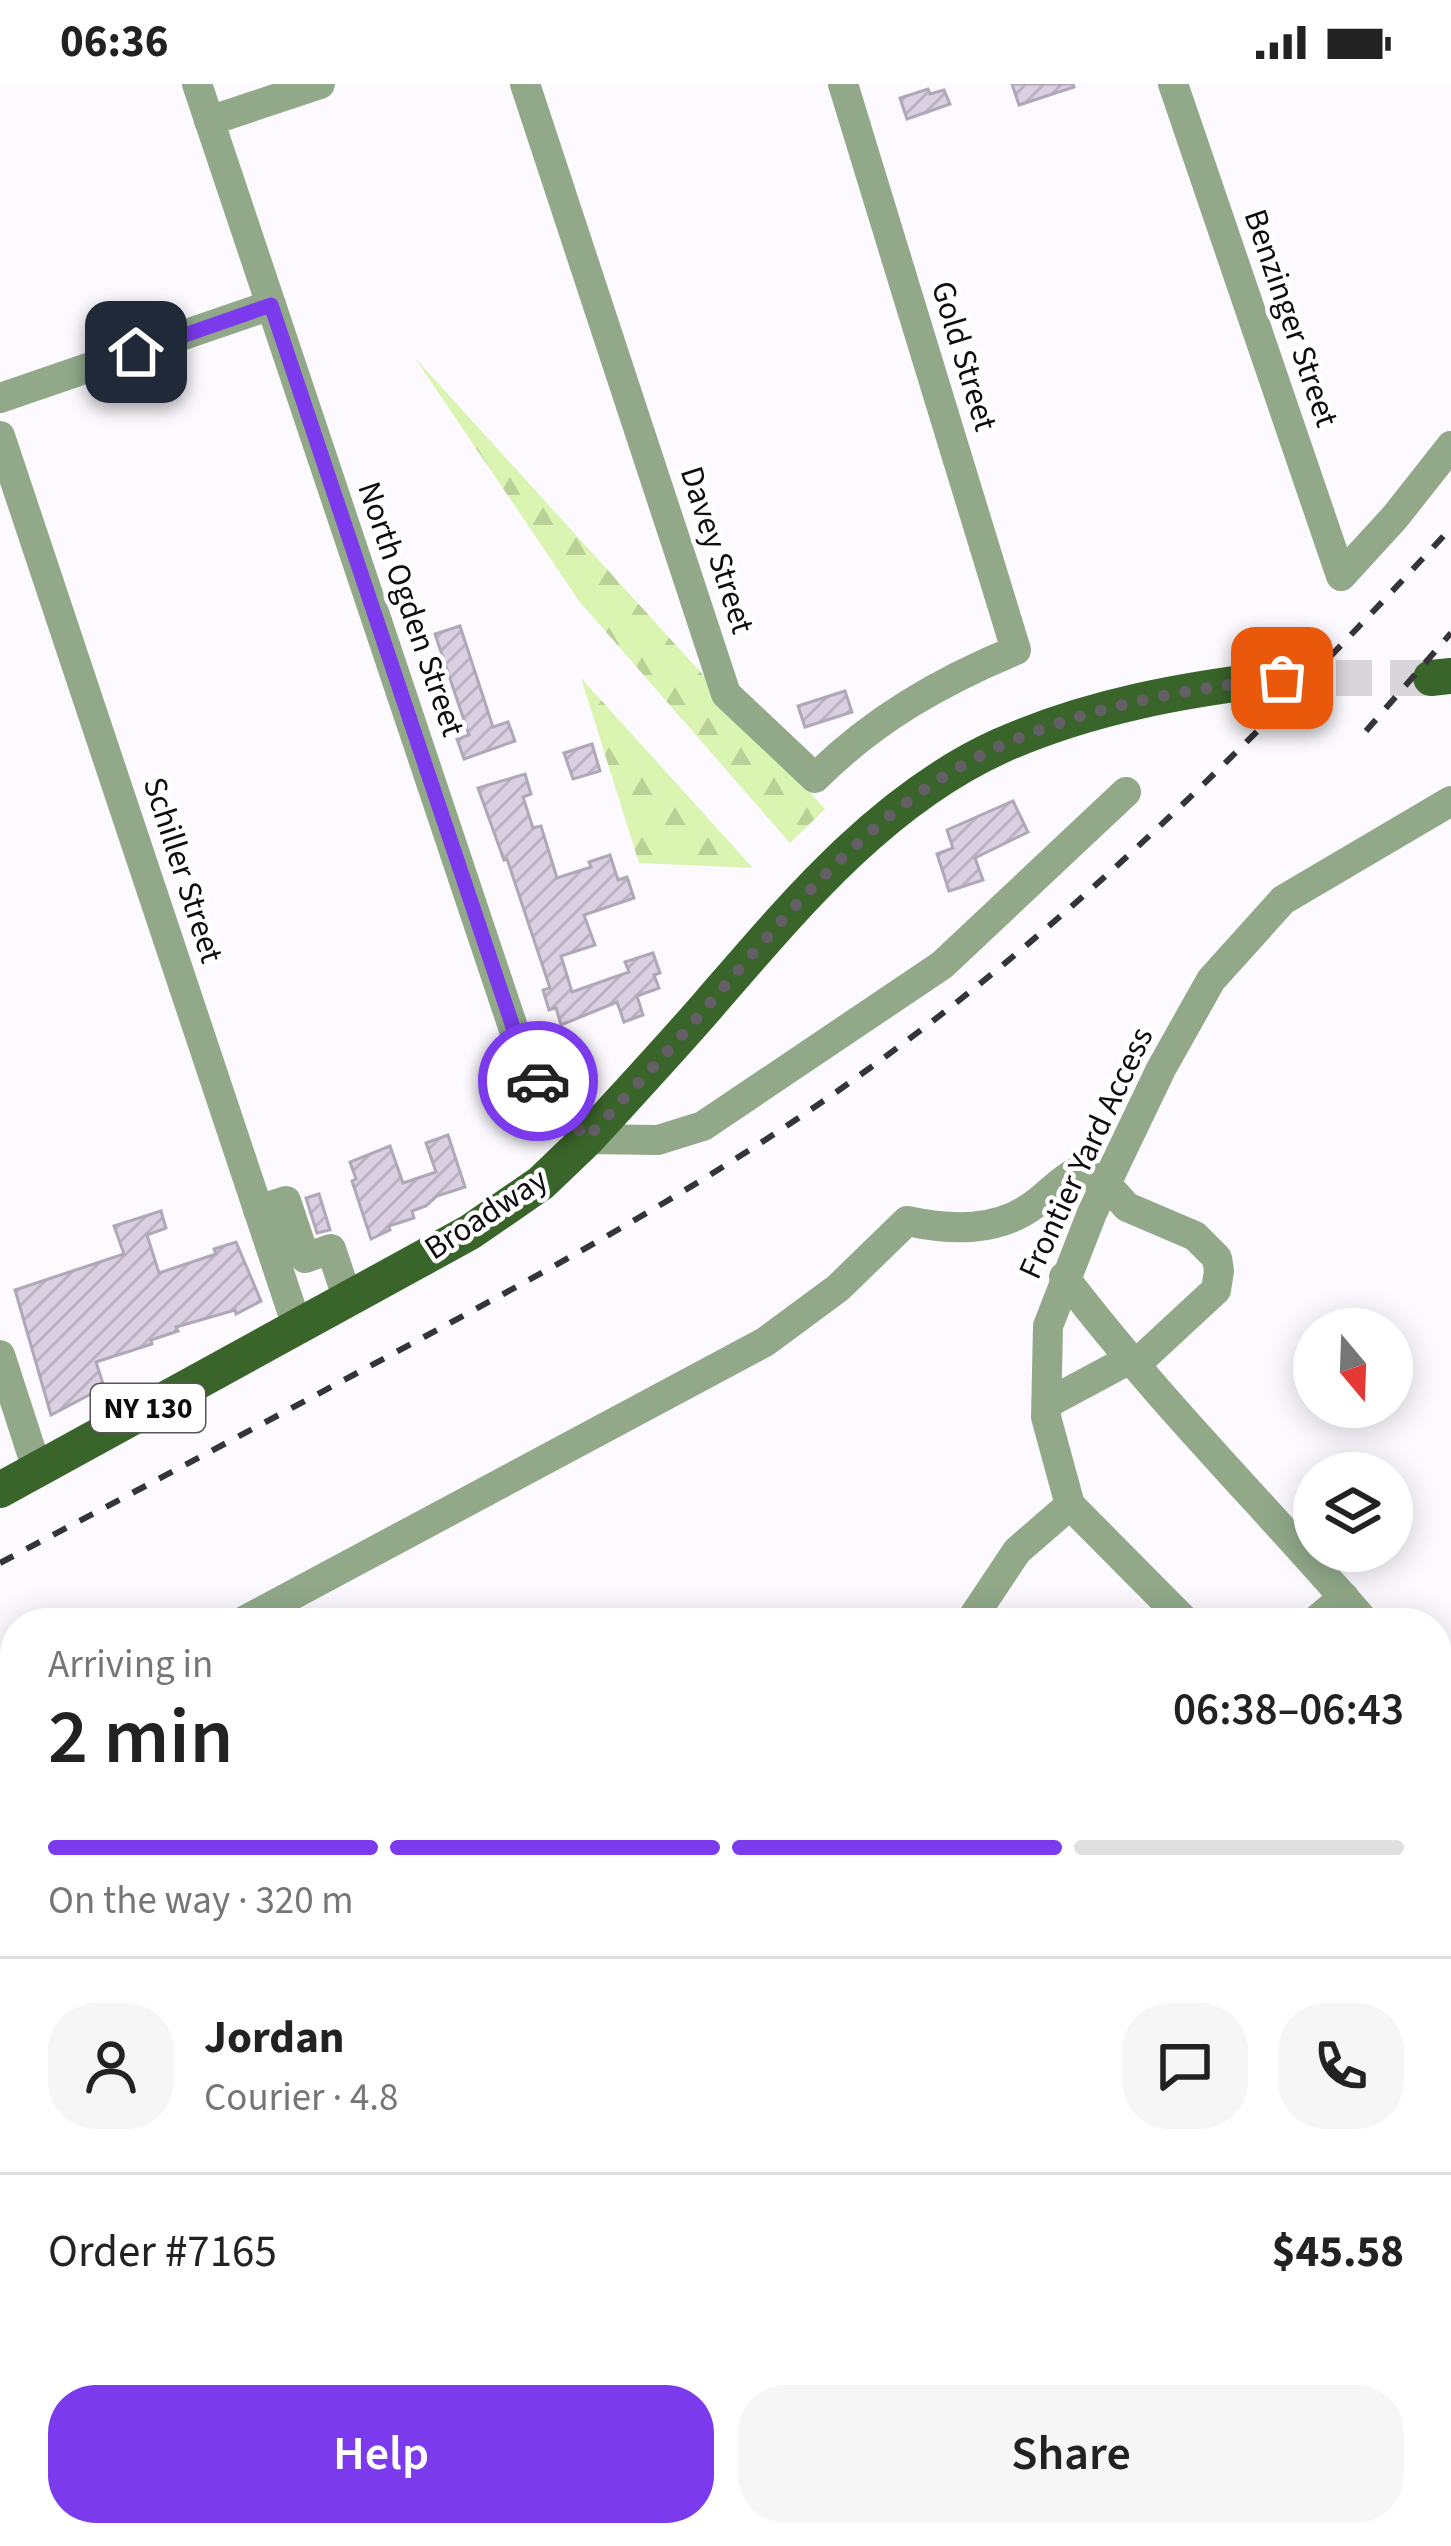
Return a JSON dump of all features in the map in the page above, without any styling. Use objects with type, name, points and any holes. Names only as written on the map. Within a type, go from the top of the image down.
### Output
[{"type":"main road","name":"Broadway","points":[[0,1490],[470,1232],[541,1183],[849,851],[927,790],[998,747],[1090,713],[1191,688],[1282,678]]},
{"type":"street","name":"North Ogden Street","points":[[197,84],[516,1036],[548,1099],[587,1138]]},
{"type":"street","points":[[209,122],[320,84]]},
{"type":"street","name":"Davey Street","points":[[525,84],[726,694],[815,778],[871,729],[916,698],[1016,650]]},
{"type":"street","name":"Gold Street","points":[[843,84],[1016,650]]},
{"type":"street","name":"Benzinger Street","points":[[1173,84],[1341,576],[1395,518],[1451,446]]},
{"type":"street","points":[[0,398],[271,305]]},
{"type":"street","name":"Schiller Street","points":[[0,436],[297,1326]]},
{"type":"street","points":[[587,1138],[658,1140],[704,1126],[942,964],[1126,792]]},
{"type":"street","name":"Frontier Yard Access","points":[[1070,1505],[1046,1417],[1048,1326],[1064,1277],[1181,1033],[1211,980],[1283,900],[1451,801]]},
{"type":"street","points":[[268,1608],[764,1342],[838,1288],[907,1221],[945,1228],[994,1225],[1032,1207],[1063,1178],[1080,1170],[1107,1185],[1126,1207],[1208,1246],[1220,1270],[1216,1290],[1197,1312],[1132,1362],[1048,1402]]},
{"type":"street","points":[[258,1210],[286,1201],[305,1258],[331,1249],[347,1298]]},
{"type":"street","points":[[1064,1277],[1184,1424],[1288,1532],[1353,1608]]},
{"type":"street","points":[[0,1355],[38,1469]]},
{"type":"street","points":[[978,1608],[1017,1551],[1070,1505],[1171,1608]]},
{"type":"street","points":[[1330,1608],[1343,1597]]},
{"type":"green space","points":[[415,358],[825,809],[790,843],[579,601]]},
{"type":"green space","points":[[581,678],[753,868],[639,863]]},
{"type":"building","points":[[1012,84],[1073,84],[1074,87],[1019,105]]},
{"type":"building","points":[[928,89],[930,94],[944,90],[950,104],[907,119],[900,98]]},
{"type":"building","points":[[460,626],[493,727],[508,722],[515,741],[464,759],[457,739],[469,735],[435,634]]},
{"type":"building","points":[[845,691],[852,712],[805,727],[798,706]]},
{"type":"building","points":[[592,744],[600,771],[573,779],[564,753]]},
{"type":"building","points":[[525,774],[531,794],[523,797],[533,828],[541,826],[557,878],[610,855],[618,880],[627,877],[634,898],[584,915],[595,945],[561,956],[572,992],[629,972],[625,962],[653,953],[659,988],[637,996],[643,1015],[624,1022],[617,1002],[561,1025],[556,1008],[549,1010],[543,990],[550,988],[478,788]]},
{"type":"building","points":[[1013,801],[1028,832],[975,858],[983,880],[949,891],[937,854],[953,848],[947,830]]},
{"type":"building","points":[[448,1135],[465,1187],[437,1196],[412,1211],[414,1218],[389,1226],[390,1230],[371,1239],[350,1162],[390,1146],[403,1183],[436,1172],[426,1143]]},
{"type":"building","points":[[319,1194],[330,1230],[317,1233],[306,1198]]},
{"type":"building","points":[[161,1211],[166,1228],[147,1235],[159,1273],[216,1254],[214,1249],[236,1242],[261,1301],[236,1314],[235,1310],[176,1327],[178,1331],[151,1340],[152,1344],[96,1362],[104,1387],[51,1415],[15,1290],[124,1254],[114,1226]]},
{"type":"tunnel","points":[[1282,678],[1431,678]]},
{"type":"railway","points":[[0,1563],[594,1243],[705,1178],[867,1070],[1025,947],[1173,814],[1451,528]]},
{"type":"railway","points":[[1366,731],[1451,633]]},
{"type":"way so far","points":[[538,1081],[548,1099],[587,1138],[849,851],[927,790],[998,747],[1090,713],[1191,688],[1282,678]]},
{"type":"route","points":[[136,352],[271,305],[516,1036],[538,1081]]}]
